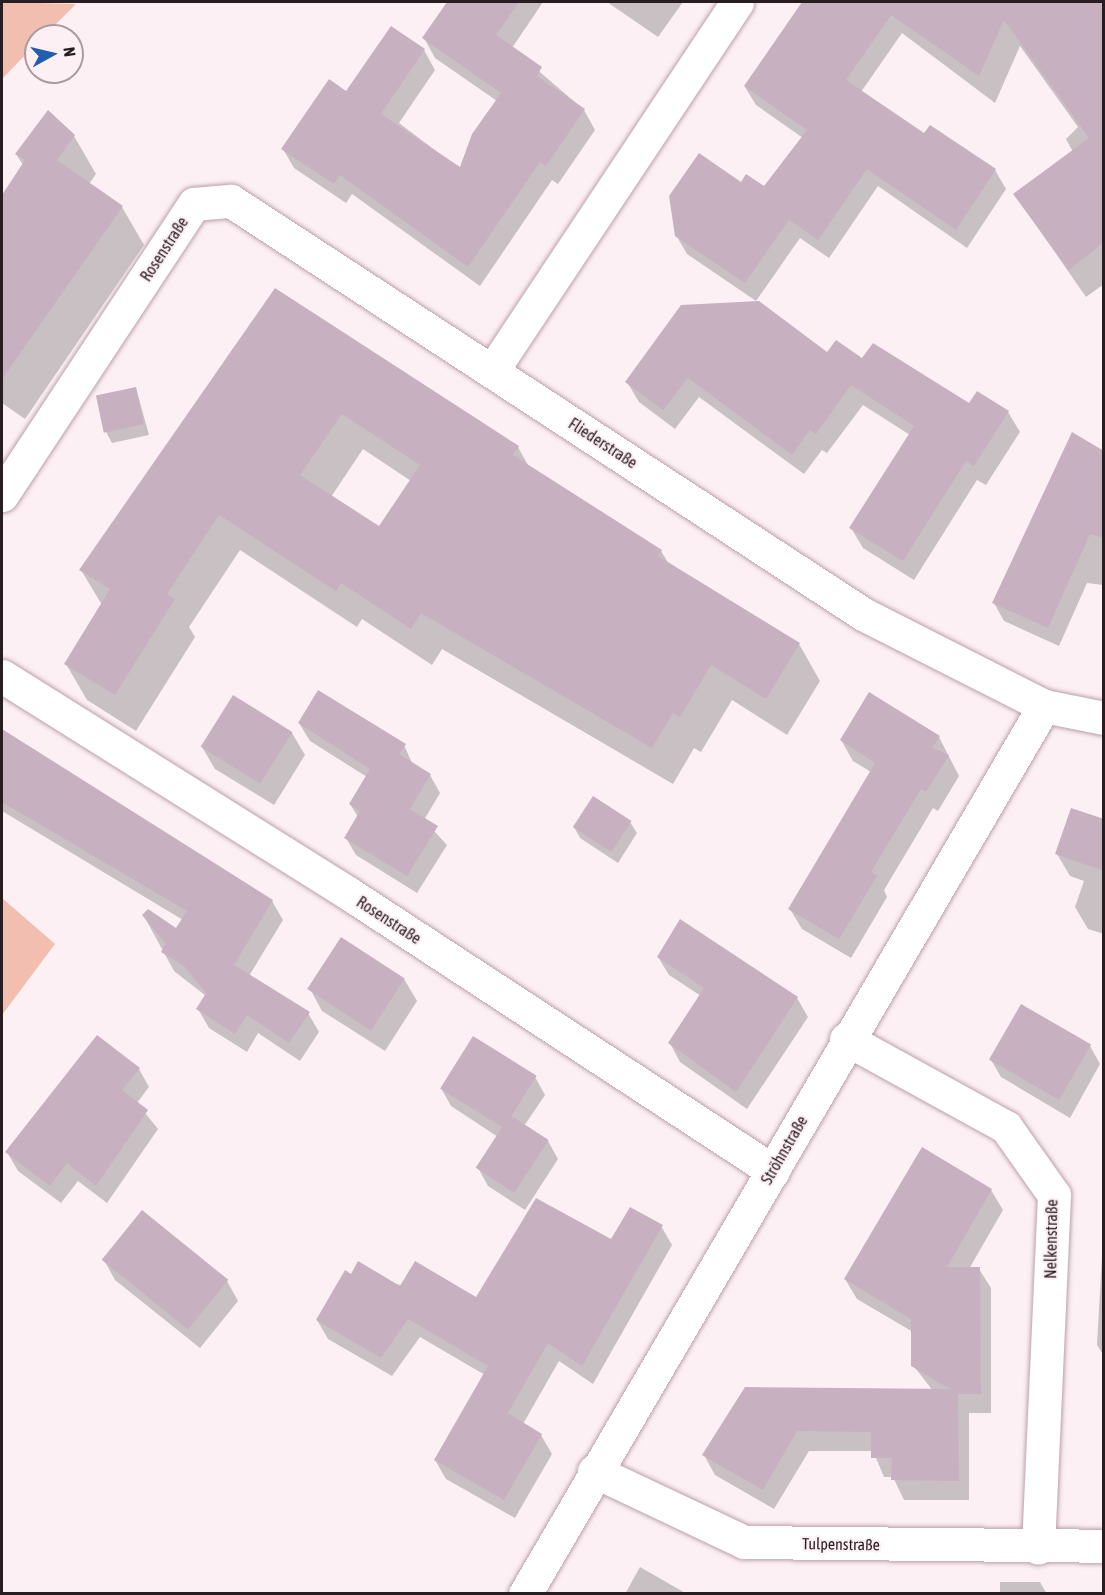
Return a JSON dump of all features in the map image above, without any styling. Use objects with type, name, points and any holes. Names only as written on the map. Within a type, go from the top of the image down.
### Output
[{"type":"street","points":[[492,371],[737,2]]},
{"type":"street","name":"Rosenstraße","points":[[2,495],[194,204],[231,201],[492,371]]},
{"type":"street","name":"Fliederstraße","points":[[492,371],[863,614],[1044,706],[1104,718]]},
{"type":"street","name":"Rosenstraße","points":[[2,676],[348,892],[773,1171]]},
{"type":"street","name":"Ströhnstraße","points":[[525,1593],[594,1471],[773,1171],[846,1039],[1044,706]]},
{"type":"street","name":"Nelkenstraße","points":[[846,1039],[1006,1127],[1054,1195],[1038,1548]]},
{"type":"street","name":"Tulpenstraße","points":[[594,1471],[744,1542],[1038,1548],[1104,1546]]},
{"type":"shaded area","points":[[2,2],[76,4],[56,24],[24,24],[24,56],[2,79]]},
{"type":"shaded area","points":[[2,898],[55,944],[2,1015]]},
{"type":"building","points":[[447,2],[519,2],[496,35],[542,67],[537,76],[585,109],[546,166],[540,162],[468,267],[340,175],[334,184],[281,149],[329,79],[346,91],[391,26],[425,49],[381,114],[460,167],[472,134],[501,93],[422,38]]},
{"type":"building","points":[[802,2],[1104,2],[1104,242],[1069,270],[1013,194],[1089,138],[1004,20],[979,76],[891,15],[846,80],[924,133],[930,125],[996,169],[956,230],[867,169],[818,240],[789,220],[745,283],[675,236],[669,196],[699,153],[741,182],[746,174],[764,186],[807,130],[744,86]]},
{"type":"building","points":[[48,110],[75,135],[57,160],[123,206],[2,379],[2,195],[25,160],[15,154]]},
{"type":"building","points":[[275,288],[519,446],[513,455],[662,550],[658,556],[800,643],[766,699],[711,665],[680,717],[673,713],[652,748],[421,613],[411,629],[341,583],[336,591],[219,515],[167,594],[175,599],[115,695],[64,664],[110,589],[79,570]],"holes":[[[342,414],[420,465],[379,526],[300,475]]]},
{"type":"building","points":[[759,301],[827,352],[836,340],[862,358],[873,343],[969,403],[977,391],[1009,411],[974,466],[966,461],[903,561],[849,528],[914,426],[851,385],[816,434],[810,430],[792,455],[688,378],[663,410],[625,382],[681,305]]},
{"type":"building","points":[[136,387],[144,424],[104,433],[96,396]]},
{"type":"building","points":[[1072,432],[1104,451],[1104,538],[1090,534],[1048,628],[992,603]]},
{"type":"building","points":[[318,690],[406,744],[399,754],[431,774],[410,809],[438,826],[407,876],[344,838],[360,811],[349,804],[370,769],[298,723]]},
{"type":"building","points":[[869,692],[940,736],[932,748],[949,755],[926,792],[921,789],[871,872],[877,876],[839,939],[788,909],[875,763],[840,740]]},
{"type":"building","points":[[233,695],[292,732],[260,784],[201,747]]},
{"type":"building","points":[[2,729],[273,900],[234,965],[310,1012],[289,1043],[247,1015],[235,1034],[196,1009],[206,993],[184,966],[161,952],[166,944],[142,915],[148,909],[176,928],[187,911],[2,802]]},
{"type":"building","points":[[593,796],[632,821],[611,852],[573,827]]},
{"type":"building","points":[[1071,808],[1104,819],[1104,871],[1055,854]]},
{"type":"building","points":[[680,919],[798,997],[736,1092],[668,1043],[704,988],[657,957]]},
{"type":"building","points":[[341,937],[405,978],[371,1030],[307,989]]},
{"type":"building","points":[[1021,1004],[1091,1044],[1059,1100],[989,1059]]},
{"type":"building","points":[[97,1035],[140,1068],[122,1090],[148,1110],[96,1186],[67,1163],[50,1186],[5,1152]]},
{"type":"building","points":[[473,1036],[537,1076],[504,1128],[440,1089]]},
{"type":"building","points":[[510,1115],[549,1140],[514,1193],[476,1168]]},
{"type":"building","points":[[922,1147],[992,1189],[947,1267],[980,1267],[981,1394],[958,1394],[959,1481],[891,1480],[892,1458],[871,1458],[871,1432],[797,1431],[763,1490],[702,1455],[745,1387],[950,1389],[911,1366],[911,1319],[844,1279]]},
{"type":"building","points":[[536,1198],[611,1239],[630,1207],[663,1225],[582,1366],[548,1343],[508,1413],[542,1434],[504,1500],[434,1460],[488,1366],[408,1319],[381,1358],[316,1320],[345,1270],[351,1274],[358,1261],[400,1286],[415,1261],[476,1297]]},
{"type":"building","points":[[142,1210],[228,1280],[188,1330],[102,1260]]}]
